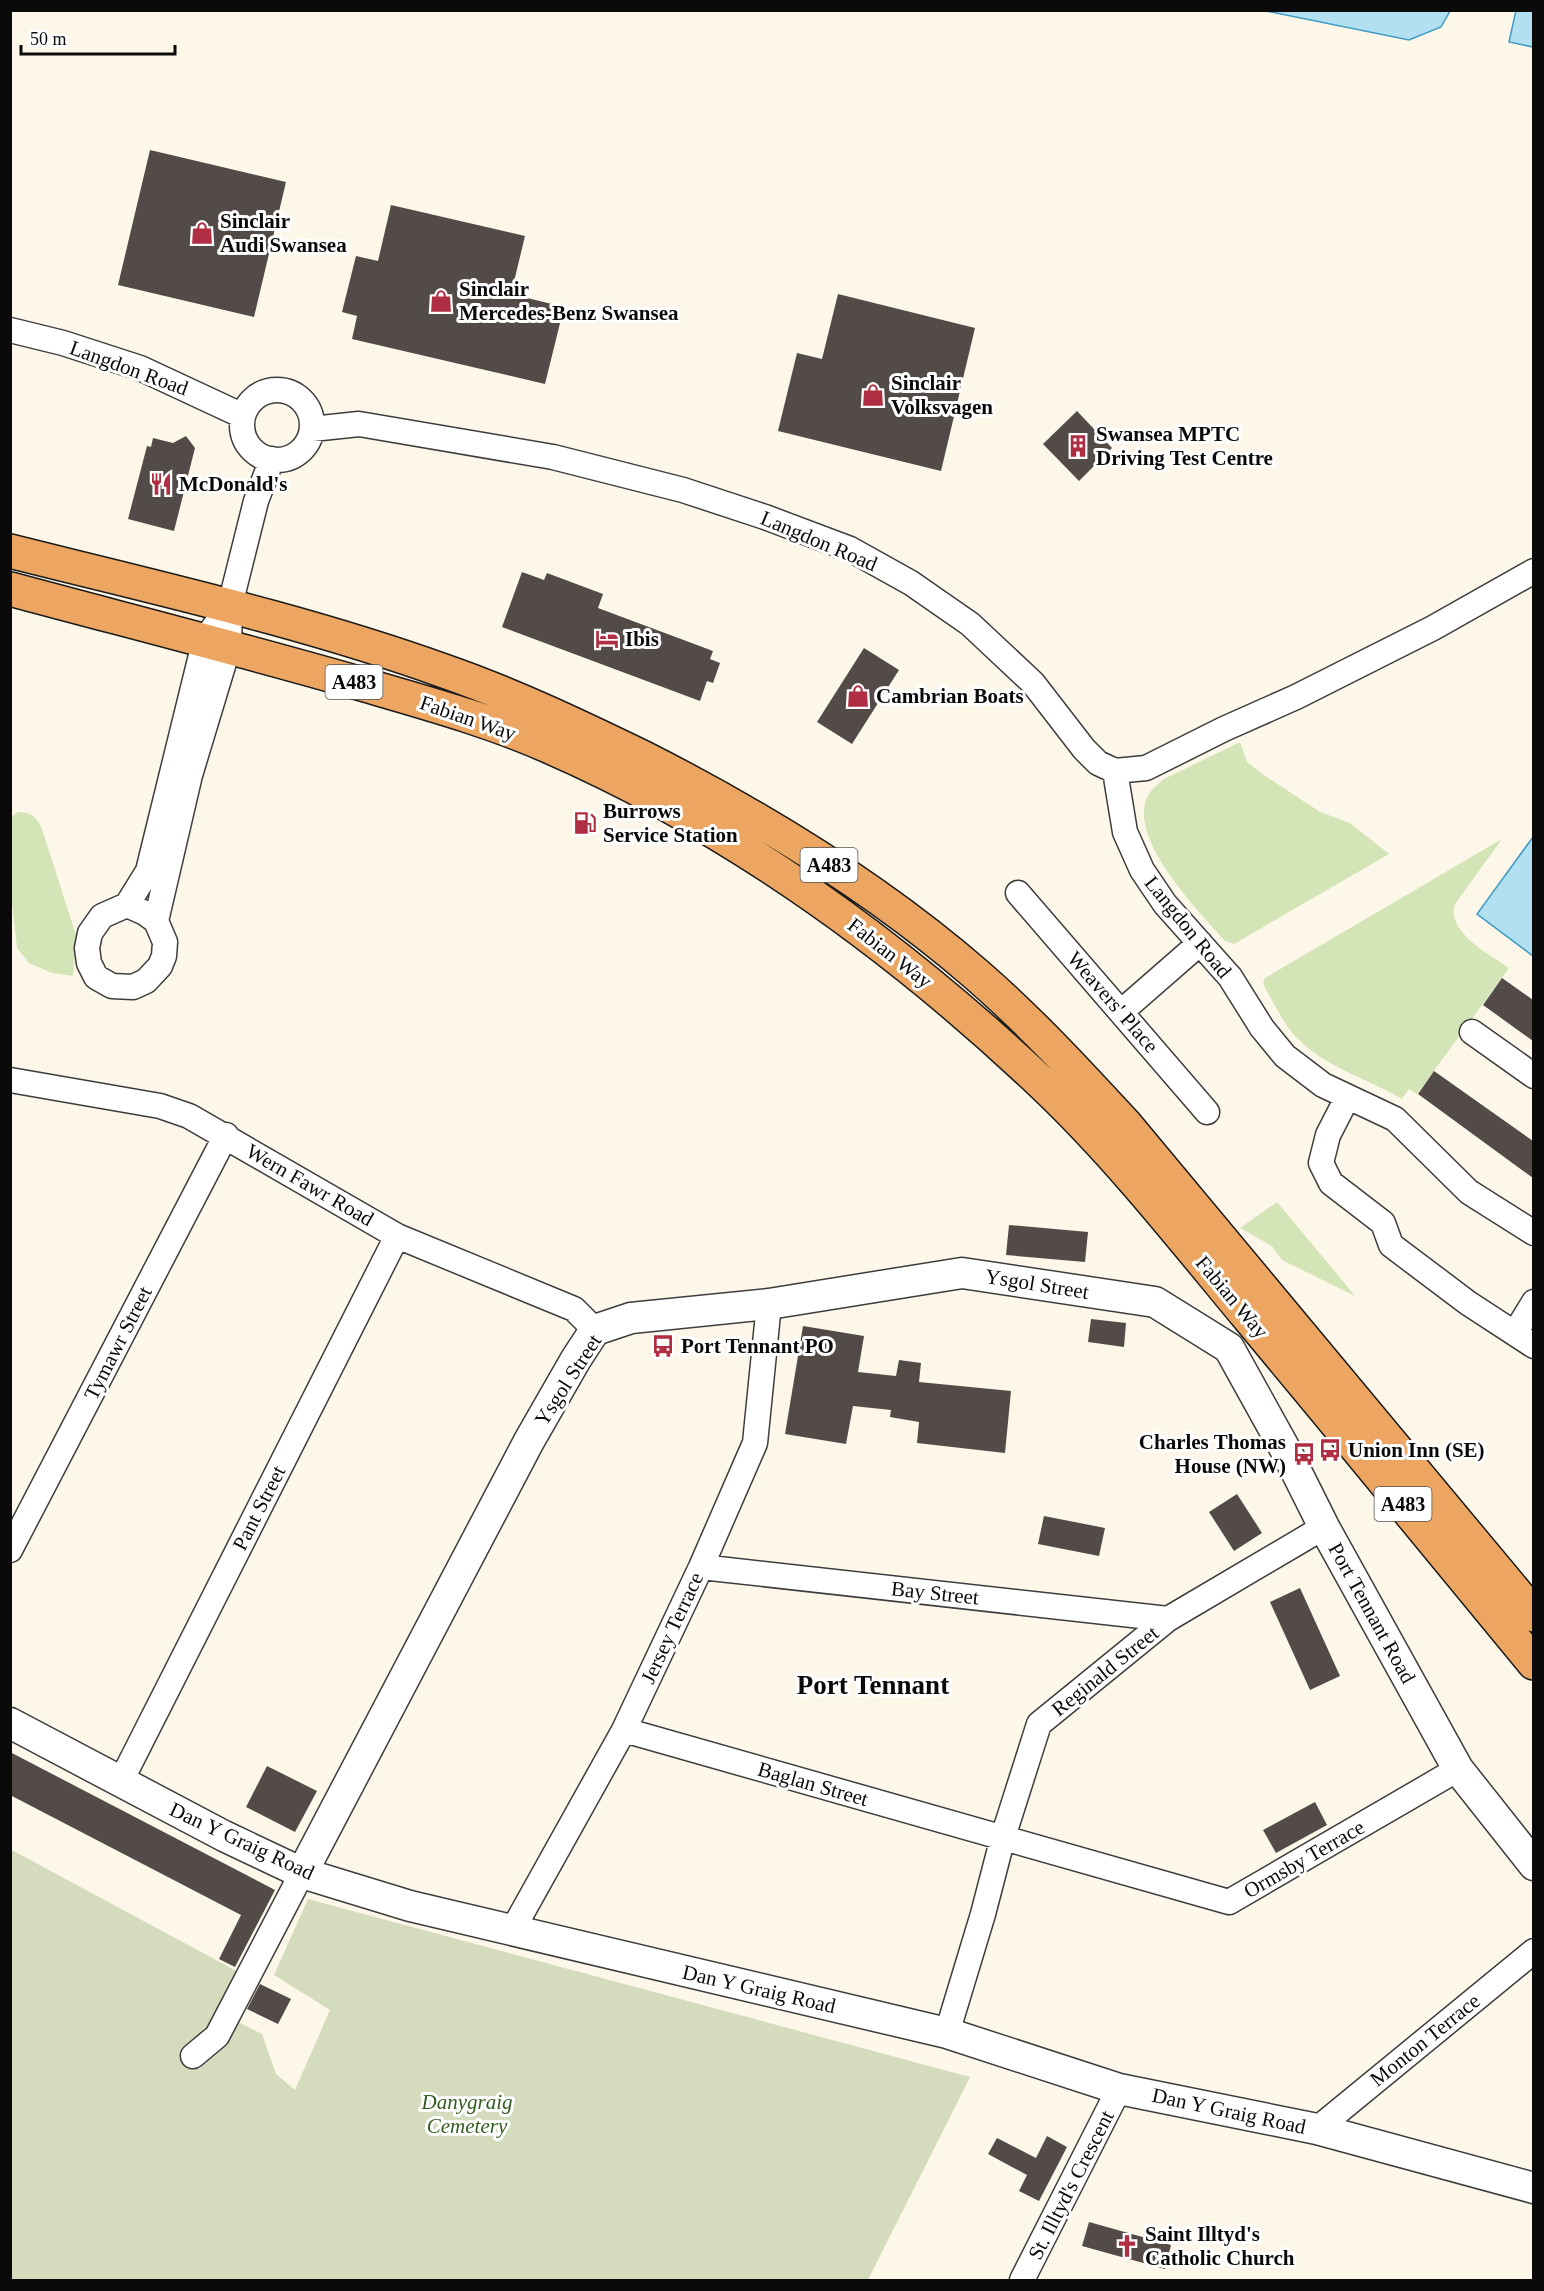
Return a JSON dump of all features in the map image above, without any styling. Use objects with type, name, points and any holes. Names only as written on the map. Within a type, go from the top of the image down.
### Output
[{"type":"highway","name":"Fabian Way","points":[[10,551],[230,605],[444,671],[563,718],[720,797],[801,845],[928,936],[976,975],[1067,1061],[1126,1125],[1533,1615]]},
{"type":"highway","name":"Fabian Way","points":[[10,589],[217,643],[443,708],[546,745],[626,783],[706,828],[793,882],[876,940],[972,1019],[1050,1091],[1131,1176],[1533,1663]]},
{"type":"street","name":"Langdon Road","points":[[10,330],[63,343],[140,368],[243,416]]},
{"type":"street","points":[[266,391],[289,392],[307,407],[312,429],[309,440],[293,456],[272,459],[251,448],[242,427],[243,416],[248,405],[266,391]]},
{"type":"street","name":"Langdon Road","points":[[312,429],[359,424],[554,458],[683,490],[765,517],[850,549],[911,583],[970,624],[1033,683],[1084,749],[1098,763],[1115,771],[1125,832],[1142,870],[1165,904],[1230,977],[1262,1028],[1285,1056],[1323,1085],[1395,1119],[1469,1192],[1533,1233]]},
{"type":"street","points":[[127,906],[146,913],[156,921],[165,942],[164,956],[160,966],[146,981],[133,987],[112,986],[96,977],[89,963],[87,948],[90,933],[102,916],[127,906],[148,871],[230,605],[256,501],[272,459]]},
{"type":"street","points":[[1115,771],[1146,768],[1224,729],[1296,698],[1432,628],[1533,571]]},
{"type":"street","points":[[156,921],[190,775],[217,643]]},
{"type":"street","name":"Weavers' Place","points":[[1018,893],[1207,1112]]},
{"type":"street","points":[[1121,1012],[1200,943]]},
{"type":"street","points":[[1472,1032],[1533,1076]]},
{"type":"street","name":"Wern Fawr Road","points":[[12,1085],[160,1106],[189,1116],[226,1135],[397,1236],[574,1309],[595,1330]]},
{"type":"street","points":[[1347,1098],[1328,1135],[1321,1163],[1330,1183],[1383,1223],[1391,1245],[1468,1303],[1524,1340],[1533,1302]]},
{"type":"street","name":"Tymawr Street","points":[[10,1550],[226,1135]]},
{"type":"street","name":"Pant Street","points":[[121,1781],[397,1236]]},
{"type":"street","name":"Ysgol Street","points":[[193,2056],[217,2036],[529,1441],[595,1330],[631,1318],[769,1304],[962,1273],[1155,1302],[1229,1348]]},
{"type":"street","name":"Jersey Terrace","points":[[512,1931],[624,1730],[701,1567],[755,1443],[769,1304]]},
{"type":"street","name":"Port Tennant Road","points":[[1229,1348],[1285,1449],[1324,1527],[1458,1769],[1533,1865]]},
{"type":"street","name":"Reginald Street","points":[[947,2033],[1003,1838],[1039,1724],[1168,1619],[1324,1527]]},
{"type":"street","name":"Bay Street","points":[[701,1567],[1168,1619]]},
{"type":"street","name":"Dan Y Graig Road","points":[[10,1723],[224,1836],[302,1873],[410,1906],[947,2033],[1119,2089],[1317,2129],[1533,2188]]},
{"type":"street","name":"Baglan Street","points":[[624,1730],[1003,1838]]},
{"type":"street","name":"Ormsby Terrace","points":[[1003,1838],[1229,1902],[1458,1769]]},
{"type":"street","name":"Monton Terrace","points":[[1317,2129],[1533,1951]]},
{"type":"street","name":"St. Illtyd's Crescent","points":[[1022,2280],[1119,2089]]},
{"type":"green space","points":[[1240,742],[1247,762],[1261,773],[1320,812],[1350,823],[1389,854],[1234,944],[1225,941],[1170,875],[1148,836],[1144,817],[1147,797],[1164,779]]},
{"type":"green space","points":[[18,812],[32,815],[41,826],[77,938],[73,976],[52,973],[29,963],[17,948],[10,884],[10,818]]},
{"type":"green space","points":[[1502,839],[1455,904],[1454,915],[1463,933],[1472,942],[1509,968],[1417,1094],[1409,1089],[1402,1099],[1322,1058],[1298,1039],[1283,1020],[1263,984],[1265,978]]},
{"type":"green space","points":[[1277,1202],[1355,1296],[1282,1260],[1272,1246],[1240,1228]]},
{"type":"green space","name":"Danygraig Cemetery","points":[[10,1849],[257,1982],[236,2021],[262,2034],[276,2074],[295,2090],[330,2010],[274,1975],[308,1899],[970,2077],[868,2280],[11,2280]]},
{"type":"water","points":[[1450,10],[1441,27],[1409,40],[1266,11]]},
{"type":"water","points":[[1516,10],[1533,11],[1533,47],[1509,42]]},
{"type":"water","points":[[1533,837],[1533,956],[1477,914]]},
{"type":"building","name":"Sinclair Audi Swansea","points":[[150,150],[286,182],[254,317],[118,285]]},
{"type":"building","name":"Sinclair Mercedes-Benz Swansea","points":[[391,205],[525,236],[511,294],[564,307],[545,384],[352,339],[357,316],[342,312],[356,256],[378,261]]},
{"type":"building","name":"Sinclair Volksvagen","points":[[838,294],[975,328],[941,471],[778,431],[797,353],[822,359]]},
{"type":"building","name":"Swansea MPTC Driving Test Centre","points":[[1077,411],[1112,448],[1079,481],[1043,444]]},
{"type":"building","name":"McDonald's","points":[[186,436],[195,448],[174,531],[128,519],[147,446],[151,447],[153,438],[173,443]]},
{"type":"building","name":"Ibis","points":[[522,572],[544,580],[547,573],[603,594],[598,608],[713,651],[710,659],[720,663],[713,683],[707,681],[700,701],[502,627]]},
{"type":"building","name":"Cambrian Boats","points":[[864,648],[899,670],[852,744],[817,722]]},
{"type":"building","points":[[1502,978],[1533,1000],[1533,1041],[1483,1005]]},
{"type":"building","points":[[1434,1071],[1533,1141],[1533,1178],[1418,1094]]},
{"type":"building","points":[[1009,1225],[1088,1232],[1085,1262],[1006,1255]]},
{"type":"building","points":[[1091,1319],[1126,1323],[1124,1347],[1088,1342]]},
{"type":"building","points":[[803,1326],[864,1336],[858,1372],[896,1376],[899,1360],[921,1363],[919,1382],[1011,1391],[1005,1453],[917,1443],[919,1422],[890,1417],[891,1410],[853,1406],[846,1444],[785,1434]]},
{"type":"building","points":[[1237,1494],[1262,1533],[1234,1551],[1209,1512]]},
{"type":"building","points":[[1044,1516],[1105,1528],[1099,1556],[1038,1544]]},
{"type":"building","points":[[1300,1588],[1340,1676],[1310,1690],[1270,1602]]},
{"type":"building","points":[[10,1752],[275,1890],[235,1967],[219,1959],[241,1915],[10,1795]]},
{"type":"building","points":[[267,1766],[317,1791],[295,1832],[246,1807]]},
{"type":"building","points":[[1315,1802],[1327,1825],[1276,1853],[1263,1830]]},
{"type":"building","points":[[260,1984],[291,1999],[278,2024],[247,2009]]},
{"type":"building","points":[[1047,2136],[1067,2147],[1039,2201],[1019,2191],[1027,2175],[988,2154],[997,2138],[1036,2158]]},
{"type":"building","name":"Saint Illtyd's Catholic Church","points":[[1089,2222],[1171,2245],[1165,2269],[1082,2246]]},
{"type":"place","name":"Sinclair Audi Swansea","points":[[202,233]]},
{"type":"place","name":"Sinclair Mercedes-Benz Swansea","points":[[441,301]]},
{"type":"place","name":"Sinclair Volksvagen","points":[[873,395]]},
{"type":"place","name":"Swansea MPTC Driving Test Centre","points":[[1078,446]]},
{"type":"place","name":"McDonald's","points":[[161,484]]},
{"type":"place","name":"Ibis","points":[[607,639]]},
{"type":"place","name":"Cambrian Boats","points":[[858,696]]},
{"type":"place","name":"Burrows Service Station","points":[[585,823]]},
{"type":"place","name":"Port Tennant PO","points":[[663,1346]]},
{"type":"place","name":"Union Inn (SE)","points":[[1330,1450]]},
{"type":"place","name":"Charles Thomas House (NW)","points":[[1304,1454]]},
{"type":"place","name":"Saint Illtyd's Catholic Church","points":[[1127,2246]]},
{"type":"district","name":"Port Tennant","points":[[873,1685]]}]
